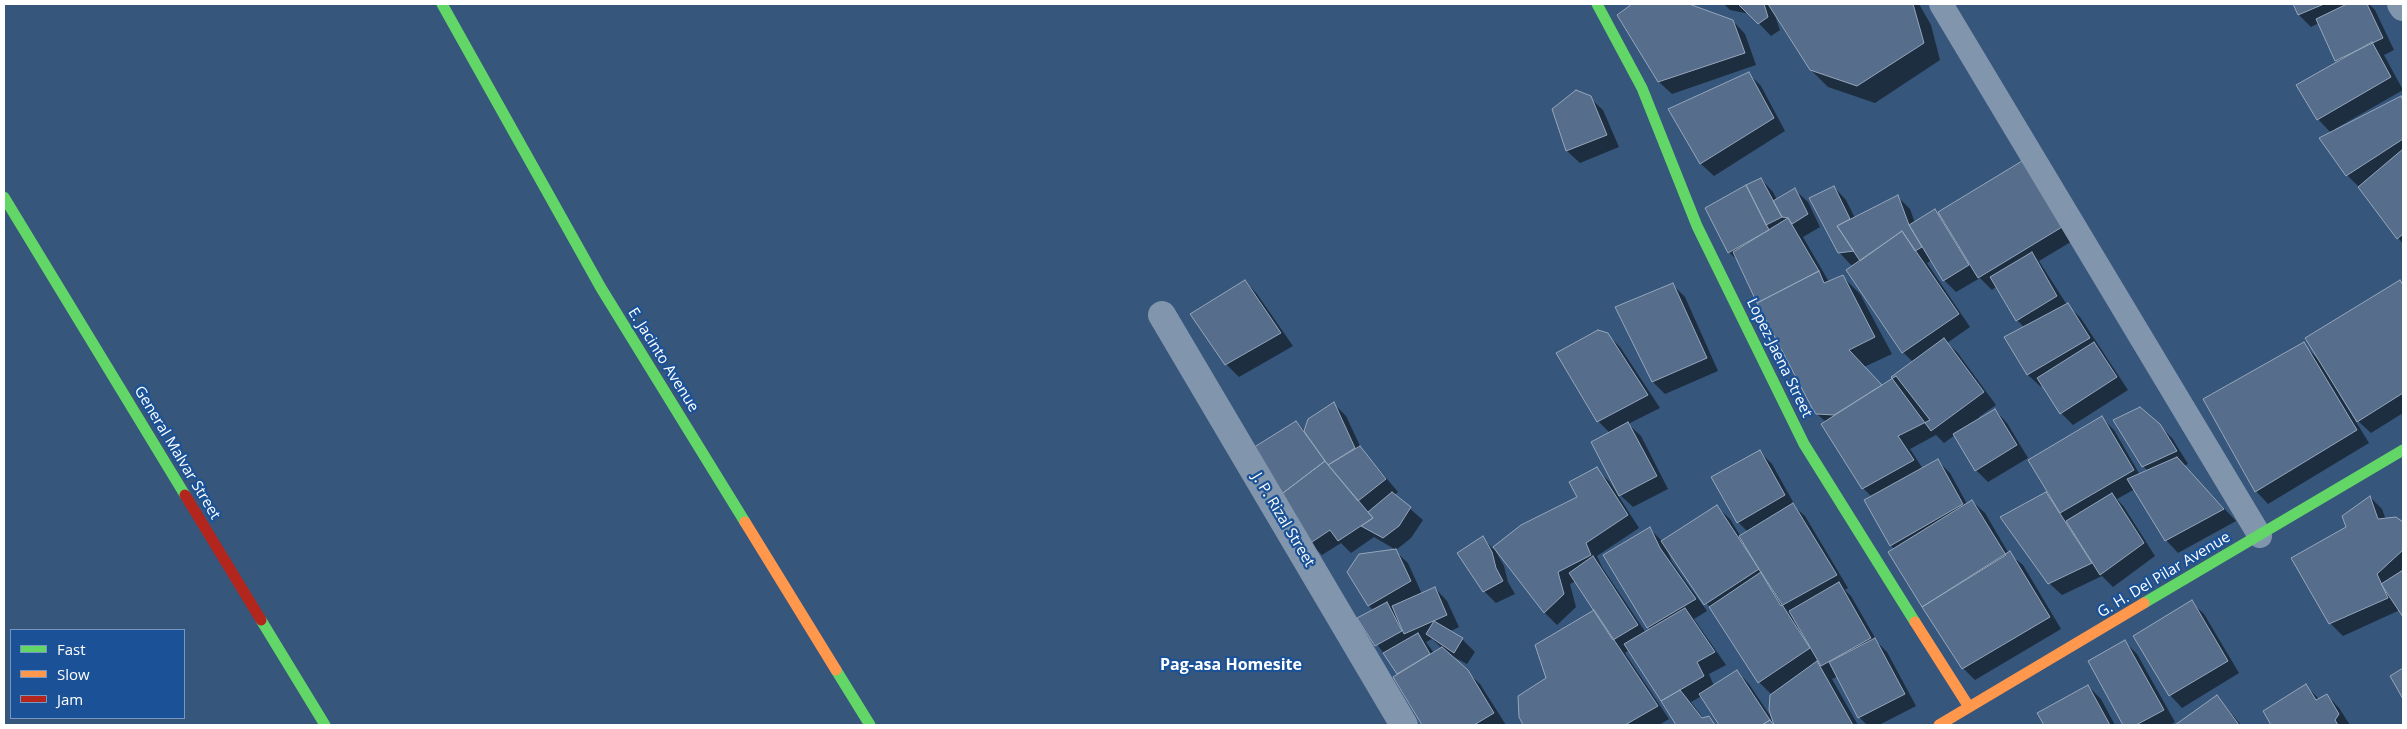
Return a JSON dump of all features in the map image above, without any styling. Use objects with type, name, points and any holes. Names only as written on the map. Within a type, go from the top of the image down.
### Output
[{"type":"street","name":"E. Jacinto Avenue","points":[[442,4],[601,288],[870,725]]},
{"type":"street","name":"Lopez-Jaena Street","points":[[1597,4],[1642,88],[1697,226],[1804,444],[1969,708]]},
{"type":"street","name":"General Malvar Street","points":[[4,197],[325,725]]},
{"type":"street","name":"J. P. Rizal Street","points":[[1162,314],[1404,725]]},
{"type":"street","name":"G. H. Del Pilar Avenue","points":[[1939,725],[2403,450]]},
{"type":"lane","points":[[1941,4],[2260,536]]},
{"type":"building","points":[[1632,4],[1689,4],[1733,20],[1745,53],[1658,82],[1617,15]]},
{"type":"building","points":[[1738,4],[1764,4],[1768,17],[1758,24]]},
{"type":"building","points":[[1768,4],[1913,4],[1924,43],[1857,86],[1810,70]]},
{"type":"building","points":[[2293,4],[2324,4],[2298,15]]},
{"type":"building","points":[[2347,4],[2367,4],[2383,38],[2335,61],[2316,19]]},
{"type":"building","points":[[2372,42],[2391,77],[2317,120],[2296,85]]},
{"type":"building","points":[[1749,72],[1774,118],[1700,164],[1668,109]]},
{"type":"building","points":[[1576,90],[1591,96],[1607,135],[1566,151],[1552,109]]},
{"type":"building","points":[[2401,96],[2403,101],[2403,139],[2346,176],[2319,138]]},
{"type":"building","points":[[2403,149],[2403,234],[2397,239],[2358,187]]},
{"type":"building","points":[[2027,158],[2067,224],[1978,278],[1938,212]]},
{"type":"building","points":[[1761,178],[1782,217],[1766,225],[1746,185]]},
{"type":"building","points":[[1746,185],[1769,230],[1728,253],[1705,208]]},
{"type":"building","points":[[1834,186],[1850,219],[1837,226],[1854,251],[1838,253],[1809,198]]},
{"type":"building","points":[[1795,188],[1808,214],[1792,224],[1788,218],[1782,217],[1773,201]]},
{"type":"building","points":[[1898,195],[1909,225],[1922,247],[1915,251],[1902,231],[1860,261],[1837,226]]},
{"type":"building","points":[[1935,209],[1969,265],[1943,281],[1909,225]]},
{"type":"building","points":[[1788,218],[1819,271],[1757,303],[1733,252]]},
{"type":"building","points":[[1902,231],[1959,314],[1902,353],[1846,270]]},
{"type":"building","points":[[2032,252],[2057,296],[2016,321],[1990,277]]},
{"type":"building","points":[[1819,271],[1824,283],[1843,275],[1875,337],[1849,350],[1882,385],[1834,415],[1816,414],[1757,303]]},
{"type":"building","points":[[1245,280],[1281,333],[1225,365],[1190,314]]},
{"type":"building","points":[[2400,280],[2403,285],[2403,393],[2357,422],[2305,338]]},
{"type":"building","points":[[1673,283],[1707,358],[1652,382],[1615,307]]},
{"type":"building","points":[[2068,303],[2090,338],[2027,375],[2004,337]]},
{"type":"building","points":[[1598,330],[1608,333],[1648,395],[1597,422],[1556,353]]},
{"type":"building","points":[[1944,338],[1984,392],[1931,431],[1891,377]]},
{"type":"building","points":[[2094,342],[2117,377],[2060,414],[2037,378]]},
{"type":"building","points":[[2304,342],[2357,430],[2255,492],[2203,399]]},
{"type":"building","points":[[1896,376],[1930,420],[1898,436],[1914,460],[1862,489],[1821,424]]},
{"type":"building","points":[[1334,402],[1355,448],[1328,465],[1304,431],[1308,419]]},
{"type":"building","points":[[2140,407],[2160,424],[2177,451],[2142,467],[2113,420]]},
{"type":"building","points":[[1995,409],[2017,445],[1975,471],[1953,434]]},
{"type":"building","points":[[2102,416],[2134,470],[2060,513],[2028,460]]},
{"type":"building","points":[[1296,421],[1325,461],[1279,496],[1248,451]]},
{"type":"building","points":[[1628,422],[1657,476],[1619,496],[1591,442]]},
{"type":"building","points":[[1360,446],[1386,479],[1358,501],[1328,465]]},
{"type":"building","points":[[1760,450],[1785,495],[1737,523],[1711,477]]},
{"type":"building","points":[[2177,457],[2224,509],[2165,541],[2127,479]]},
{"type":"building","points":[[1938,459],[1963,504],[1890,546],[1864,500]]},
{"type":"building","points":[[1325,461],[1373,518],[1338,541],[1330,530],[1309,544],[1279,496]]},
{"type":"building","points":[[1597,467],[1628,515],[1586,543],[1591,555],[1558,572],[1564,594],[1544,613],[1493,547],[1521,525],[1577,497],[1569,482]]},
{"type":"building","points":[[1392,492],[1411,507],[1399,526],[1383,538],[1361,526],[1373,518],[1368,512]]},
{"type":"building","points":[[2046,492],[2092,563],[2048,584],[2000,517]]},
{"type":"building","points":[[2112,493],[2144,543],[2100,575],[2066,521]]},
{"type":"building","points":[[2370,496],[2378,519],[2396,517],[2403,522],[2403,550],[2377,574],[2388,598],[2329,624],[2291,558],[2346,527],[2342,516]]},
{"type":"building","points":[[1972,500],[2006,555],[1922,607],[1888,552]]},
{"type":"building","points":[[1793,503],[1837,575],[1781,606],[1739,536]]},
{"type":"building","points":[[1717,505],[1759,569],[1704,605],[1661,541]]},
{"type":"building","points":[[1650,527],[1660,548],[1696,599],[1647,628],[1603,555]]},
{"type":"building","points":[[1483,536],[1492,552],[1496,568],[1503,581],[1483,592],[1457,553]]},
{"type":"building","points":[[1396,549],[1411,581],[1368,606],[1347,572],[1359,554]]},
{"type":"building","points":[[2010,551],[2050,617],[1962,669],[1922,607]]},
{"type":"building","points":[[1593,556],[1638,625],[1613,640],[1569,573]]},
{"type":"building","points":[[2403,570],[2403,617],[2381,584]]},
{"type":"building","points":[[1761,572],[1810,648],[1758,683],[1709,607]]},
{"type":"building","points":[[1839,582],[1871,638],[1821,666],[1789,611]]},
{"type":"building","points":[[1435,587],[1447,615],[1404,634],[1392,606]]},
{"type":"building","points":[[2192,600],[2228,661],[2169,696],[2133,636]]},
{"type":"building","points":[[1387,602],[1402,631],[1375,646],[1357,618]]},
{"type":"building","points":[[1685,608],[1715,652],[1697,662],[1704,676],[1661,701],[1624,644]]},
{"type":"building","points":[[1594,610],[1658,706],[1625,725],[1523,725],[1519,717],[1518,696],[1546,678],[1535,645]]},
{"type":"building","points":[[1434,621],[1463,638],[1454,653],[1426,634]]},
{"type":"building","points":[[1418,633],[1430,654],[1397,674],[1383,653]]},
{"type":"building","points":[[1875,638],[1905,694],[1858,718],[1829,662]]},
{"type":"building","points":[[2125,640],[2164,710],[2136,725],[2123,725],[2088,661]]},
{"type":"building","points":[[1442,647],[1468,670],[1494,713],[1474,725],[1422,725],[1393,677]]},
{"type":"building","points":[[1817,661],[1853,725],[1774,725],[1769,710],[1770,695]]},
{"type":"building","points":[[2403,668],[2403,699],[2390,676]]},
{"type":"building","points":[[1737,670],[1770,720],[1762,725],[1719,725],[1699,694]]},
{"type":"building","points":[[2306,684],[2316,700],[2327,694],[2339,714],[2335,720],[2338,725],[2271,725],[2263,711]]},
{"type":"building","points":[[2088,685],[2110,725],[2044,725],[2037,713]]},
{"type":"building","points":[[1680,690],[1702,718],[1709,716],[1715,725],[1676,725],[1661,701]]},
{"type":"building","points":[[2217,695],[2239,725],[2175,725]]},
{"type":"building","points":[[1770,720],[1774,725],[1762,725]]},
{"type":"traffic: fast","points":[[442,4],[601,288],[745,522]]},
{"type":"traffic: fast","points":[[1597,4],[1642,88],[1697,226],[1804,444],[1915,622]]},
{"type":"traffic: fast","points":[[4,197],[185,495]]},
{"type":"traffic: fast","points":[[2144,603],[2403,450]]},
{"type":"traffic: fast","points":[[261,620],[325,725]]},
{"type":"traffic: fast","points":[[836,670],[870,725]]},
{"type":"traffic: slow","points":[[745,522],[836,670]]},
{"type":"traffic: slow","points":[[1939,725],[2144,603]]},
{"type":"traffic: slow","points":[[1915,622],[1969,707]]},
{"type":"traffic: jam","points":[[185,495],[261,620]]},
{"type":"district","name":"Pag-asa Homesite","points":[[1231,665]]}]
